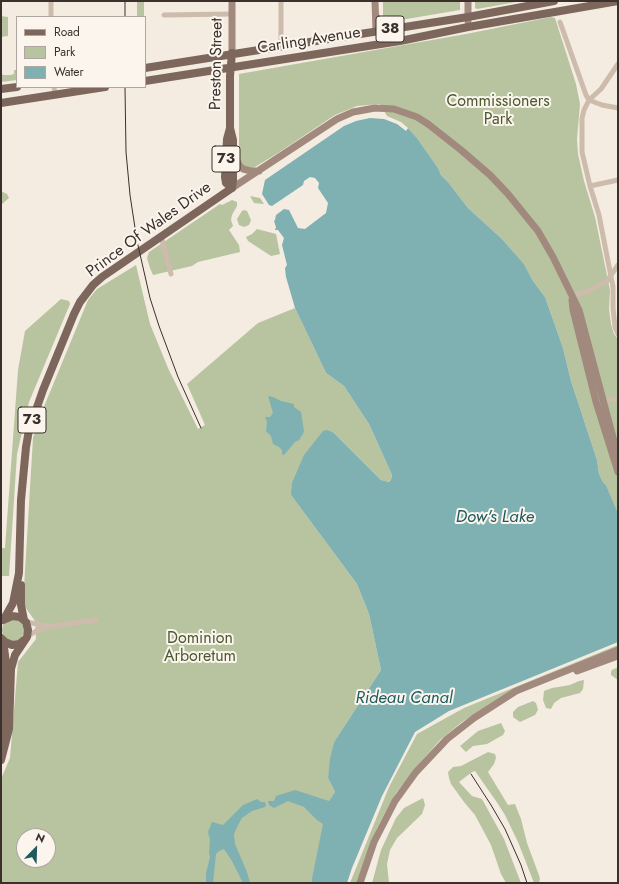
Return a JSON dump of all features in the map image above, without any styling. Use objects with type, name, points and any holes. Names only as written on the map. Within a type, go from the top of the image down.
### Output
[{"type":"main road","name":"Preston Street","points":[[232,1],[232,53],[230,68],[230,128],[233,140],[232,188]]},
{"type":"main road","points":[[376,1],[376,31]]},
{"type":"main road","points":[[468,1],[468,27]]},
{"type":"main road","name":"Carling Avenue","points":[[146,68],[232,53],[468,17],[551,1]]},
{"type":"main road","name":"Carling Avenue","points":[[146,81],[400,41],[468,27],[618,1]]},
{"type":"main road","points":[[1,89],[16,87]]},
{"type":"main road","points":[[1,103],[54,90],[88,88]]},
{"type":"main road","points":[[232,188],[330,123],[358,110],[375,108],[394,109],[405,112],[417,117],[441,133],[490,175],[508,194],[538,231],[562,272],[572,296],[573,310],[600,402],[618,472]]},
{"type":"main road","name":"Preston Street","points":[[230,128],[227,139],[225,177],[226,183],[232,188]]},
{"type":"main road","points":[[233,153],[243,169],[251,171],[259,170]]},
{"type":"main road","name":"Prince Of Wales Drive","points":[[2,621],[14,600],[18,573],[21,500],[29,430],[35,410],[80,302],[99,280],[232,188]]},
{"type":"main road","points":[[600,402],[618,456]]},
{"type":"main road","name":"Prince Of Wales Drive","points":[[18,573],[21,580],[21,606],[25,621]]},
{"type":"main road","name":"73","points":[[2,621],[12,616],[20,617],[25,621],[28,630],[26,638]]},
{"type":"main road","points":[[2,639],[12,645],[19,644],[26,638]]},
{"type":"main road","points":[[2,756],[9,729],[11,669],[15,655],[26,638]]},
{"type":"main road","points":[[2,639],[6,663],[2,756]]},
{"type":"main road","points":[[360,883],[377,835],[392,807],[411,779],[435,751],[453,734],[474,718],[516,691],[618,650]]},
{"type":"main road","points":[[504,699],[618,656]]},
{"type":"street","points":[[51,1],[51,16]]},
{"type":"street","points":[[281,1],[281,46]]},
{"type":"street","points":[[164,15],[232,14]]},
{"type":"street","points":[[560,22],[589,100],[602,105],[618,108]]},
{"type":"street","points":[[618,64],[600,91],[589,100],[583,112],[581,137],[582,152],[599,215],[613,287],[612,296],[615,327],[618,334]]},
{"type":"street","points":[[590,186],[618,180]]},
{"type":"street","points":[[161,236],[171,274]]},
{"type":"street","points":[[572,296],[599,286],[607,281],[618,265]]},
{"type":"street","points":[[600,402],[618,399]]},
{"type":"street","points":[[26,638],[36,631],[52,626],[96,620]]},
{"type":"street","points":[[25,621],[52,626]]},
{"type":"green space","points":[[137,1],[144,1],[144,16],[137,16]]},
{"type":"green space","points":[[383,1],[460,1],[460,10],[383,23]]},
{"type":"green space","points":[[475,1],[522,1],[477,9],[475,8]]},
{"type":"green space","points":[[1,16],[8,17],[8,36],[1,37]]},
{"type":"green space","name":"Commissioners Park","points":[[551,17],[555,18],[576,84],[580,104],[577,139],[578,154],[584,181],[595,217],[610,290],[609,309],[611,324],[614,334],[618,339],[618,513],[606,485],[599,474],[597,460],[571,381],[563,348],[545,297],[533,281],[524,264],[502,239],[468,208],[441,175],[438,168],[417,138],[408,128],[401,122],[387,116],[380,104],[357,106],[335,115],[255,167],[252,168],[245,166],[239,159],[239,74],[466,34]]},
{"type":"green space","points":[[14,70],[16,70],[16,80],[1,82],[1,74],[14,74]]},
{"type":"green space","points":[[1,191],[7,194],[9,198],[1,205]]},
{"type":"green space","points":[[250,196],[260,198],[264,204],[254,203]]},
{"type":"green space","points":[[232,200],[237,202],[237,206],[231,220],[233,226],[229,230],[239,245],[240,252],[198,262],[192,266],[153,275],[147,258],[149,252],[220,204],[222,205]]},
{"type":"green space","points":[[244,210],[247,211],[251,220],[249,225],[244,227],[239,225],[237,219]]},
{"type":"green space","points":[[257,229],[276,234],[280,254],[271,256],[248,241],[246,237]]},
{"type":"green space","name":"Dominion Arboretum","points":[[136,265],[150,324],[168,368],[198,429],[205,425],[187,384],[258,323],[295,308],[326,373],[344,386],[369,424],[392,475],[391,480],[387,482],[381,480],[334,433],[291,495],[357,584],[369,614],[381,670],[334,742],[328,778],[335,792],[329,802],[311,883],[1,883],[1,779],[10,758],[18,662],[36,639],[35,621],[23,604],[33,438],[43,409],[88,300],[97,289]]},
{"type":"green space","points":[[61,299],[69,301],[70,304],[29,402],[17,454],[9,576],[1,576],[1,548],[5,548],[18,370],[25,331]]},
{"type":"green space","points":[[13,619],[21,622],[24,630],[21,638],[13,641],[5,638],[2,630],[5,622]]},
{"type":"green space","points":[[618,645],[618,647],[504,695],[462,722],[440,740],[396,793],[371,841],[357,883],[350,883],[389,787],[417,734],[464,708]]},
{"type":"green space","points":[[618,667],[618,680],[611,675],[611,672]]},
{"type":"green space","points":[[584,680],[583,689],[580,693],[561,698],[554,703],[551,709],[546,708],[543,700],[544,691]]},
{"type":"green space","points":[[533,701],[536,703],[538,710],[535,715],[520,722],[513,717],[513,712],[518,707]]},
{"type":"green space","points":[[501,723],[505,731],[503,735],[487,744],[473,746],[466,752],[460,746],[478,731]]},
{"type":"green space","points":[[488,752],[495,754],[496,758],[494,764],[488,772],[508,805],[515,804],[540,878],[539,883],[534,883],[518,842],[505,815],[475,771],[459,782],[472,796],[482,799],[504,839],[521,883],[506,883],[501,874],[491,845],[475,815],[451,784],[448,772],[453,767],[461,766]]},
{"type":"green space","points":[[423,798],[425,805],[422,814],[397,838],[390,850],[387,864],[389,883],[372,883],[381,850],[396,818],[404,808]]},
{"type":"water","name":"Dow's Lake","points":[[370,118],[384,119],[397,124],[406,131],[408,128],[417,138],[438,168],[441,175],[468,208],[502,239],[524,264],[533,281],[545,297],[563,348],[571,381],[597,460],[599,474],[606,485],[618,513],[618,642],[449,711],[415,732],[382,796],[347,883],[311,883],[323,824],[304,807],[288,801],[274,808],[269,805],[268,801],[274,801],[276,796],[295,790],[329,801],[335,792],[328,778],[334,742],[381,670],[369,614],[357,584],[291,495],[292,483],[304,455],[323,431],[327,430],[334,433],[381,480],[388,482],[391,480],[392,475],[369,424],[344,386],[326,373],[295,308],[286,277],[285,268],[287,265],[282,245],[284,238],[278,230],[275,230],[276,227],[274,221],[276,215],[284,209],[289,210],[298,228],[305,229],[326,213],[328,203],[318,188],[319,183],[315,178],[310,177],[304,181],[303,185],[272,206],[269,205],[262,194],[265,180],[344,126],[356,121]]},
{"type":"water","points":[[268,396],[294,404],[294,407],[301,412],[304,431],[303,434],[284,455],[279,447],[273,444],[271,436],[266,431],[267,422],[265,417],[270,417],[273,413]]},
{"type":"water","points":[[257,799],[261,802],[265,802],[265,807],[252,811],[242,818],[234,834],[235,844],[250,883],[243,883],[224,849],[216,854],[213,883],[206,883],[206,873],[210,857],[210,840],[208,832],[212,822],[223,825],[243,805]]},
{"type":"tram line","points":[[125,1],[125,16]]},
{"type":"tram line","points":[[125,88],[126,152],[130,195],[137,241],[150,298],[159,326],[178,377],[201,428]]},
{"type":"tram line","points":[[471,774],[505,829],[521,865],[527,883]]},
{"type":"water label","name":"Rideau Canal","points":[[404,699]]}]
